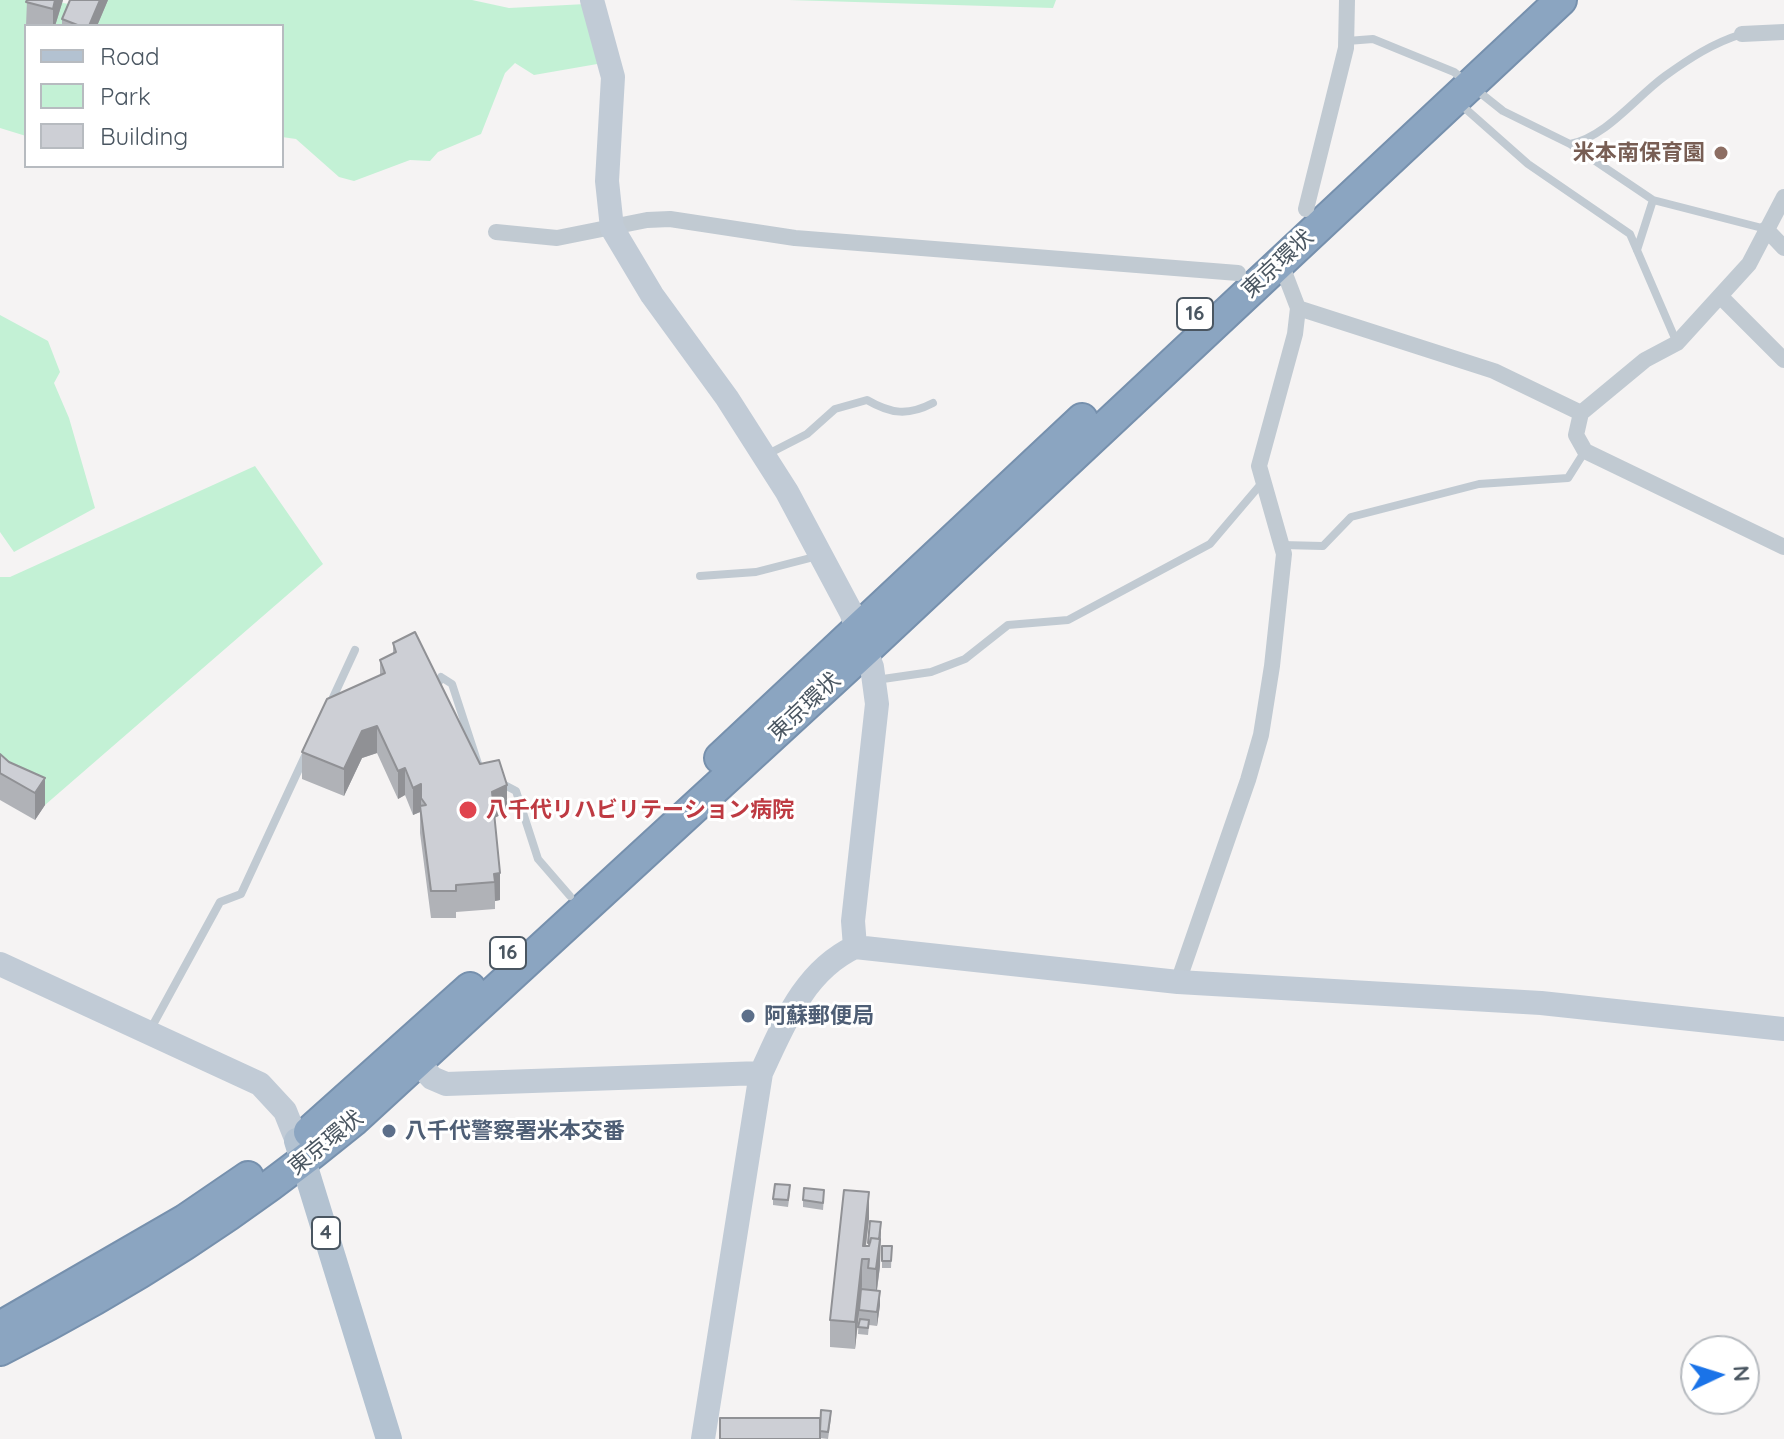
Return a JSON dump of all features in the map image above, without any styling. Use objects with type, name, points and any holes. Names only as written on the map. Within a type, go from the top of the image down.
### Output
[{"type":"highway","name":"東京環状","points":[[0,1327],[300,1152],[570,896],[862,639],[1280,261],[1459,85],[1531,0]]},
{"type":"highway","name":"東京環状","points":[[0,1350],[136,1277],[419,1064],[1306,209],[1561,0]]},
{"type":"main road","name":"4","points":[[300,1152],[389,1439]]},
{"type":"street","points":[[592,0],[613,77],[607,181],[612,228],[652,295],[765,456],[822,554],[862,639],[875,680],[877,704],[853,921],[855,947]]},
{"type":"street","points":[[1306,209],[1347,41],[1347,0]]},
{"type":"street","points":[[1742,34],[1784,32]]},
{"type":"street","points":[[1784,197],[1749,264],[1677,343],[1645,360],[1581,413],[1576,435],[1585,451],[1784,547]]},
{"type":"street","points":[[496,232],[557,238],[670,219],[795,238],[1238,273]]},
{"type":"street","points":[[1766,229],[1784,248]]},
{"type":"street","points":[[1178,982],[1261,735],[1281,602],[1282,545],[1261,484],[1261,449],[1295,334],[1298,308],[1280,261]]},
{"type":"street","points":[[1720,296],[1784,360]]},
{"type":"street","points":[[1298,308],[1494,371],[1581,413]]},
{"type":"street","points":[[703,1439],[761,1073],[781,1030],[822,966],[855,947],[1178,982],[1541,1003],[1784,1029]]},
{"type":"street","points":[[0,964],[260,1084],[285,1111],[300,1152]]},
{"type":"street","points":[[419,1064],[432,1078],[446,1084],[761,1073]]},
{"type":"lane","points":[[1570,144],[1591,136],[1665,76],[1714,43],[1742,34]]},
{"type":"lane","points":[[1347,41],[1373,39],[1570,144],[1653,200],[1766,229]]},
{"type":"lane","points":[[1459,85],[1528,164],[1630,234],[1677,343]]},
{"type":"lane","points":[[1637,250],[1653,200]]},
{"type":"lane","points":[[765,456],[807,434],[835,409],[867,400],[883,409],[903,414],[933,403]]},
{"type":"lane","points":[[1282,545],[1323,546],[1351,517],[1479,484],[1568,478],[1585,451]]},
{"type":"lane","points":[[875,680],[931,672],[965,659],[1008,625],[1068,620],[1210,544],[1261,484]]},
{"type":"lane","points":[[700,576],[756,572],[822,554]]},
{"type":"lane","points":[[328,707],[355,650]]},
{"type":"lane","points":[[441,677],[452,684],[484,782],[436,689],[441,677]]},
{"type":"lane","points":[[149,1032],[220,902],[241,894],[308,750]]},
{"type":"lane","points":[[484,782],[501,781],[516,791],[538,859],[570,896]]},
{"type":"green space","points":[[0,0],[47,0],[90,8],[96,0],[472,0],[509,8],[586,4],[603,63],[534,75],[515,63],[505,73],[481,134],[438,152],[430,161],[410,160],[354,181],[339,177],[296,139],[284,137],[284,24],[24,24],[24,135],[0,128]]},
{"type":"green space","points":[[789,0],[1056,0],[1053,8]]},
{"type":"green space","points":[[0,315],[48,341],[60,372],[54,383],[69,418],[95,508],[14,552],[0,532]]},
{"type":"green space","points":[[255,466],[323,564],[45,805],[0,769],[0,577],[10,577]]},
{"type":"building","points":[[27,0],[55,0],[53,9]]},
{"type":"building","points":[[70,0],[100,0],[90,24],[75,24],[62,19]]},
{"type":"building","points":[[415,632],[480,764],[499,760],[507,785],[492,792],[500,873],[494,874],[495,882],[456,885],[456,891],[431,891],[420,806],[426,805],[421,798],[421,784],[413,788],[405,768],[398,771],[377,726],[362,731],[344,769],[302,752],[327,699],[385,673],[380,660],[396,652],[393,643]]},
{"type":"building","points":[[0,754],[9,762],[45,778],[35,793],[0,773]]},
{"type":"building","points":[[775,1184],[790,1185],[788,1200],[773,1199]]},
{"type":"building","points":[[804,1188],[824,1190],[823,1203],[803,1200]]},
{"type":"building","points":[[844,1190],[869,1192],[863,1246],[869,1246],[871,1238],[880,1239],[876,1269],[868,1268],[869,1259],[862,1259],[855,1322],[830,1320]]},
{"type":"building","points":[[870,1221],[881,1222],[879,1239],[871,1238],[868,1243]]},
{"type":"building","points":[[882,1246],[892,1246],[891,1261],[882,1261]]},
{"type":"building","points":[[861,1289],[880,1291],[877,1312],[859,1310]]},
{"type":"building","points":[[860,1319],[869,1320],[868,1328],[858,1327]]},
{"type":"building","points":[[821,1410],[831,1411],[828,1432],[820,1431]]},
{"type":"building","points":[[720,1418],[820,1418],[820,1439],[720,1439]]},
{"type":"place","name":"米本南保育園","points":[[1721,153]]},
{"type":"place","name":"八千代リハビリテーション病院","points":[[468,810]]},
{"type":"place","name":"阿蘇郵便局","points":[[748,1016]]},
{"type":"place","name":"八千代警察署米本交番","points":[[389,1131]]}]
